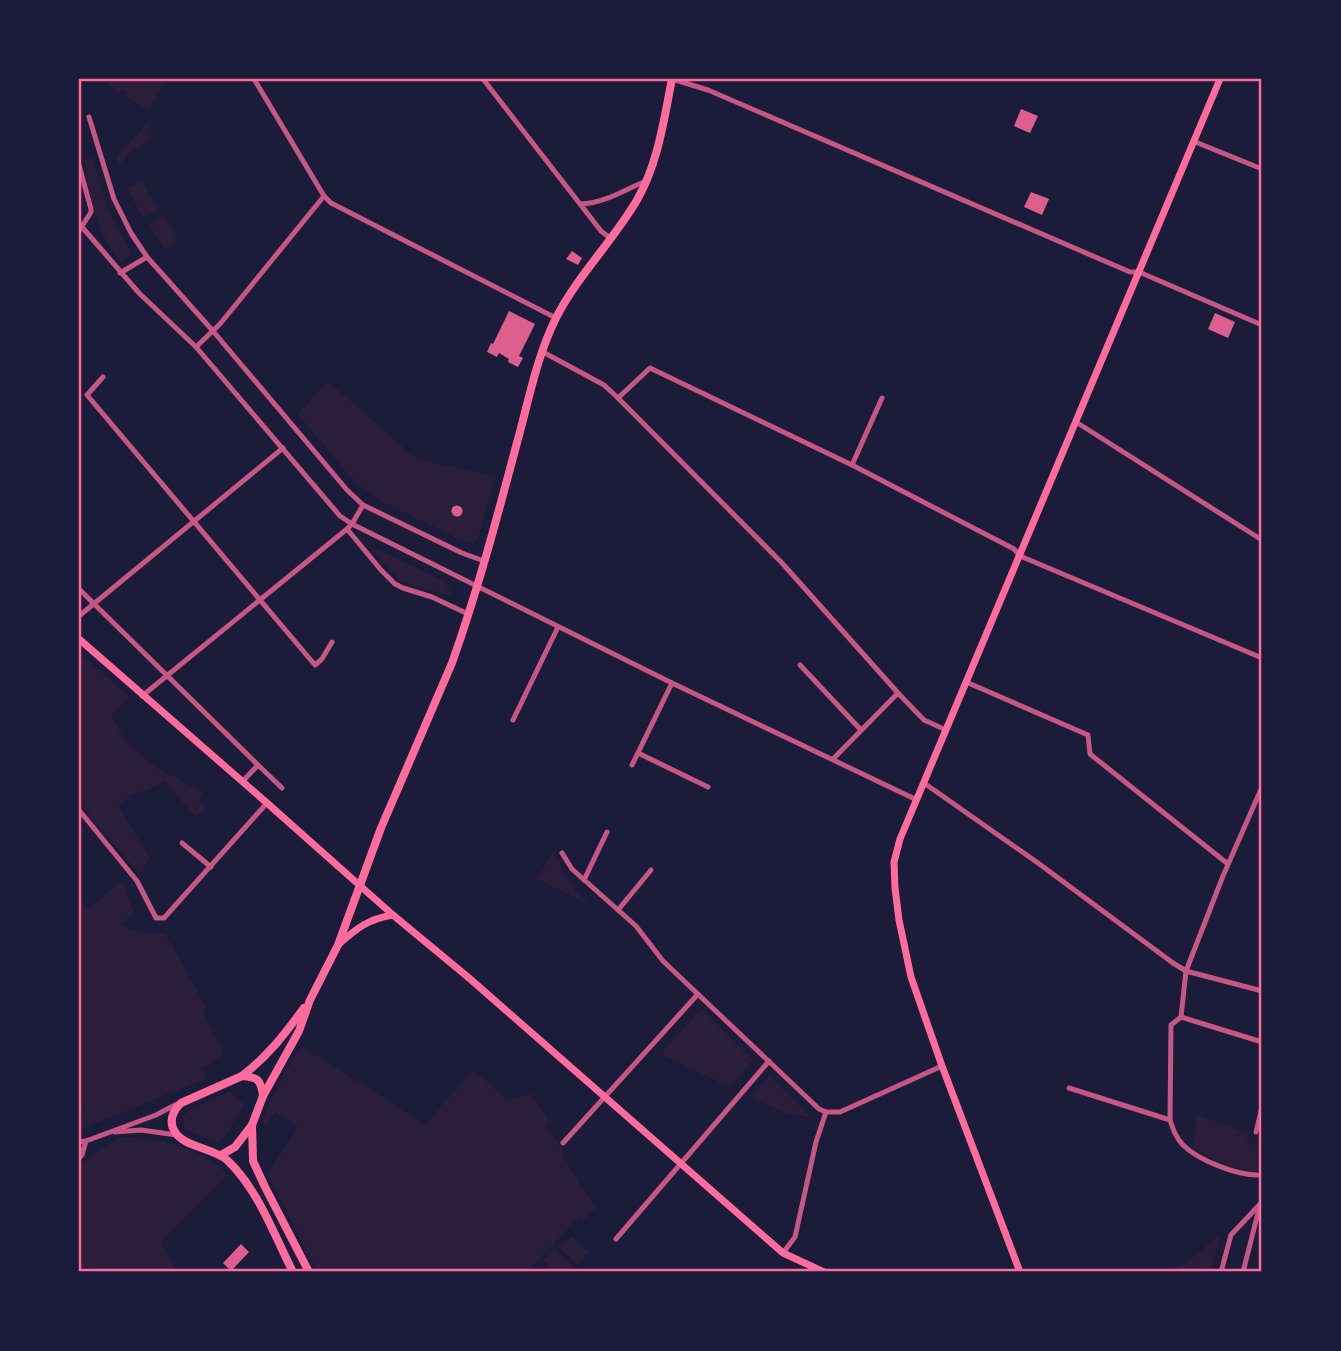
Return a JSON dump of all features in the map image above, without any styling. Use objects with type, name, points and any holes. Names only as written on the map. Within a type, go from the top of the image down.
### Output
[{"type":"main road","points":[[221,1155],[235,1147],[252,1125],[263,1096],[299,1031],[310,1000],[338,945],[381,828],[452,663],[477,586],[532,383],[556,318],[588,267],[638,200],[647,181],[659,141],[672,79]]},
{"type":"main road","points":[[1020,1272],[911,978],[899,920],[894,863],[900,839],[1220,79]]},
{"type":"main road","points":[[79,639],[783,1253],[824,1272]]},
{"type":"main road","points":[[338,945],[363,924],[393,915]]},
{"type":"main road","points":[[293,1272],[252,1190],[237,1170],[221,1155],[177,1135],[172,1121],[175,1109],[181,1103],[242,1076],[259,1062],[276,1045],[310,1000]]},
{"type":"main road","points":[[242,1076],[258,1079],[262,1085],[263,1096]]},
{"type":"main road","points":[[252,1125],[253,1161],[309,1272]]},
{"type":"street","points":[[254,79],[324,196],[331,203],[556,318]]},
{"type":"street","points":[[483,79],[601,231],[610,238]]},
{"type":"street","points":[[672,79],[708,90],[1130,272],[1139,272],[1262,325]]},
{"type":"street","points":[[89,117],[114,199],[147,257],[338,480],[363,505],[484,561]]},
{"type":"street","points":[[1194,141],[1262,169]]},
{"type":"street","points":[[79,165],[91,209],[80,229],[139,293],[196,347],[350,527],[381,570],[402,588],[432,597],[468,614]]},
{"type":"street","points":[[581,204],[603,201],[647,181]]},
{"type":"street","points":[[196,347],[213,331],[324,196]]},
{"type":"street","points":[[120,273],[147,257]]},
{"type":"street","points":[[543,352],[604,385],[618,398],[782,563],[924,720],[946,730]]},
{"type":"street","points":[[618,398],[650,368],[852,466],[1014,549],[1020,556],[1262,658]]},
{"type":"street","points":[[103,377],[87,395],[315,664],[322,659],[332,642]]},
{"type":"street","points":[[852,466],[883,398]]},
{"type":"street","points":[[1076,422],[1262,540]]},
{"type":"street","points":[[79,616],[283,448]]},
{"type":"street","points":[[142,696],[350,527],[363,505]]},
{"type":"street","points":[[350,527],[917,800]]},
{"type":"street","points":[[79,589],[282,788]]},
{"type":"street","points":[[513,720],[558,627]]},
{"type":"street","points":[[800,666],[861,730]]},
{"type":"street","points":[[632,765],[672,682]]},
{"type":"street","points":[[966,682],[1088,735],[1090,754],[1228,864]]},
{"type":"street","points":[[833,759],[898,693]]},
{"type":"street","points":[[638,753],[708,787]]},
{"type":"street","points":[[242,782],[258,765]]},
{"type":"street","points":[[924,783],[1173,963],[1186,971],[1262,991]]},
{"type":"street","points":[[1257,1175],[1223,1168],[1192,1152],[1180,1142],[1170,1120],[1171,1025],[1181,1017],[1186,971],[1262,787]]},
{"type":"street","points":[[79,810],[137,881],[156,918],[164,918],[267,803]]},
{"type":"street","points":[[584,880],[607,832]]},
{"type":"street","points":[[181,843],[211,867]]},
{"type":"street","points":[[562,853],[572,869],[636,926],[663,961],[812,1104],[826,1112],[840,1112],[942,1066]]},
{"type":"street","points":[[618,910],[651,870]]},
{"type":"street","points":[[563,1143],[698,994]]},
{"type":"street","points":[[1181,1017],[1262,1042]]},
{"type":"street","points":[[616,1239],[769,1061]]},
{"type":"street","points":[[1069,1088],[1170,1120]]},
{"type":"street","points":[[79,1142],[156,1115],[181,1103]]},
{"type":"street","points":[[1256,1132],[1262,1107]]},
{"type":"street","points":[[783,1253],[795,1237],[816,1142],[826,1112]]},
{"type":"street","points":[[109,1132],[141,1130],[177,1135]]},
{"type":"street","points":[[79,1158],[86,1140]]},
{"type":"street","points":[[1221,1272],[1231,1235],[1261,1204]]},
{"type":"street","points":[[1243,1272],[1261,1204]]},
{"type":"shaded area","points":[[111,79],[166,79],[149,110],[125,97],[127,91],[123,89],[117,93],[108,83]]},
{"type":"shaded area","points":[[150,120],[148,141],[127,155],[119,166],[116,158]]},
{"type":"shaded area","points":[[92,157],[109,212],[131,252],[121,262],[106,239],[96,214],[84,161]]},
{"type":"shaded area","points":[[142,180],[158,210],[142,218],[127,188]]},
{"type":"shaded area","points":[[164,216],[179,241],[165,250],[149,225]]},
{"type":"shaded area","points":[[328,381],[415,458],[495,477],[478,539],[473,543],[465,542],[379,500],[348,474],[298,414]]},
{"type":"shaded area","points":[[372,547],[440,579],[449,588],[451,595],[399,580]]},
{"type":"shaded area","points":[[79,652],[129,697],[110,715],[127,743],[154,766],[203,793],[198,801],[207,807],[195,817],[165,781],[131,795],[118,806],[150,858],[140,875],[79,802]]},
{"type":"shaded area","points":[[552,854],[558,858],[565,877],[589,905],[537,879]]},
{"type":"shaded area","points":[[122,881],[134,913],[118,926],[150,934],[165,933],[206,1007],[203,1011],[224,1055],[203,1068],[207,1078],[79,1130],[79,1111],[83,1107],[79,1102],[79,898],[88,909]]},
{"type":"shaded area","points":[[703,1010],[753,1060],[729,1087],[661,1054],[699,1011]]},
{"type":"shaded area","points":[[300,1046],[424,1125],[474,1070],[507,1100],[532,1094],[549,1121],[545,1126],[564,1152],[562,1155],[596,1208],[584,1220],[579,1217],[527,1272],[318,1272],[267,1174],[298,1127],[276,1112],[266,1124],[262,1122],[266,1109]]},
{"type":"shaded area","points":[[770,1076],[811,1118],[783,1112],[750,1097]]},
{"type":"shaded area","points":[[230,1091],[244,1104],[219,1143],[184,1129],[182,1118],[188,1111]]},
{"type":"shaded area","points":[[1197,1115],[1248,1133],[1247,1142],[1257,1146],[1262,1141],[1262,1168],[1257,1172],[1239,1169],[1193,1147]]},
{"type":"shaded area","points":[[118,1138],[165,1143],[194,1152],[208,1158],[227,1175],[162,1241],[176,1272],[79,1272],[79,1165]]},
{"type":"shaded area","points":[[1220,1234],[1211,1272],[1167,1272],[1187,1263]]},
{"type":"shaded area","points":[[572,1237],[588,1252],[578,1265],[558,1247]]},
{"type":"shaded area","points":[[555,1249],[574,1267],[569,1272],[556,1272],[543,1260]]},
{"type":"building","points":[[1021,109],[1038,116],[1030,133],[1014,126]]},
{"type":"building","points":[[1031,192],[1049,199],[1042,215],[1024,207]]},
{"type":"building","points":[[572,251],[582,258],[578,265],[566,259]]},
{"type":"building","points":[[509,311],[535,324],[519,356],[523,358],[518,367],[499,353],[497,357],[487,352]]},
{"type":"building","points":[[1215,313],[1235,322],[1228,338],[1208,329]]},
{"type":"building","points":[[457,506],[461,507],[461,515],[457,516],[453,515],[452,511],[453,507]]},
{"type":"building","points":[[241,1244],[249,1252],[231,1271],[223,1263]]}]
